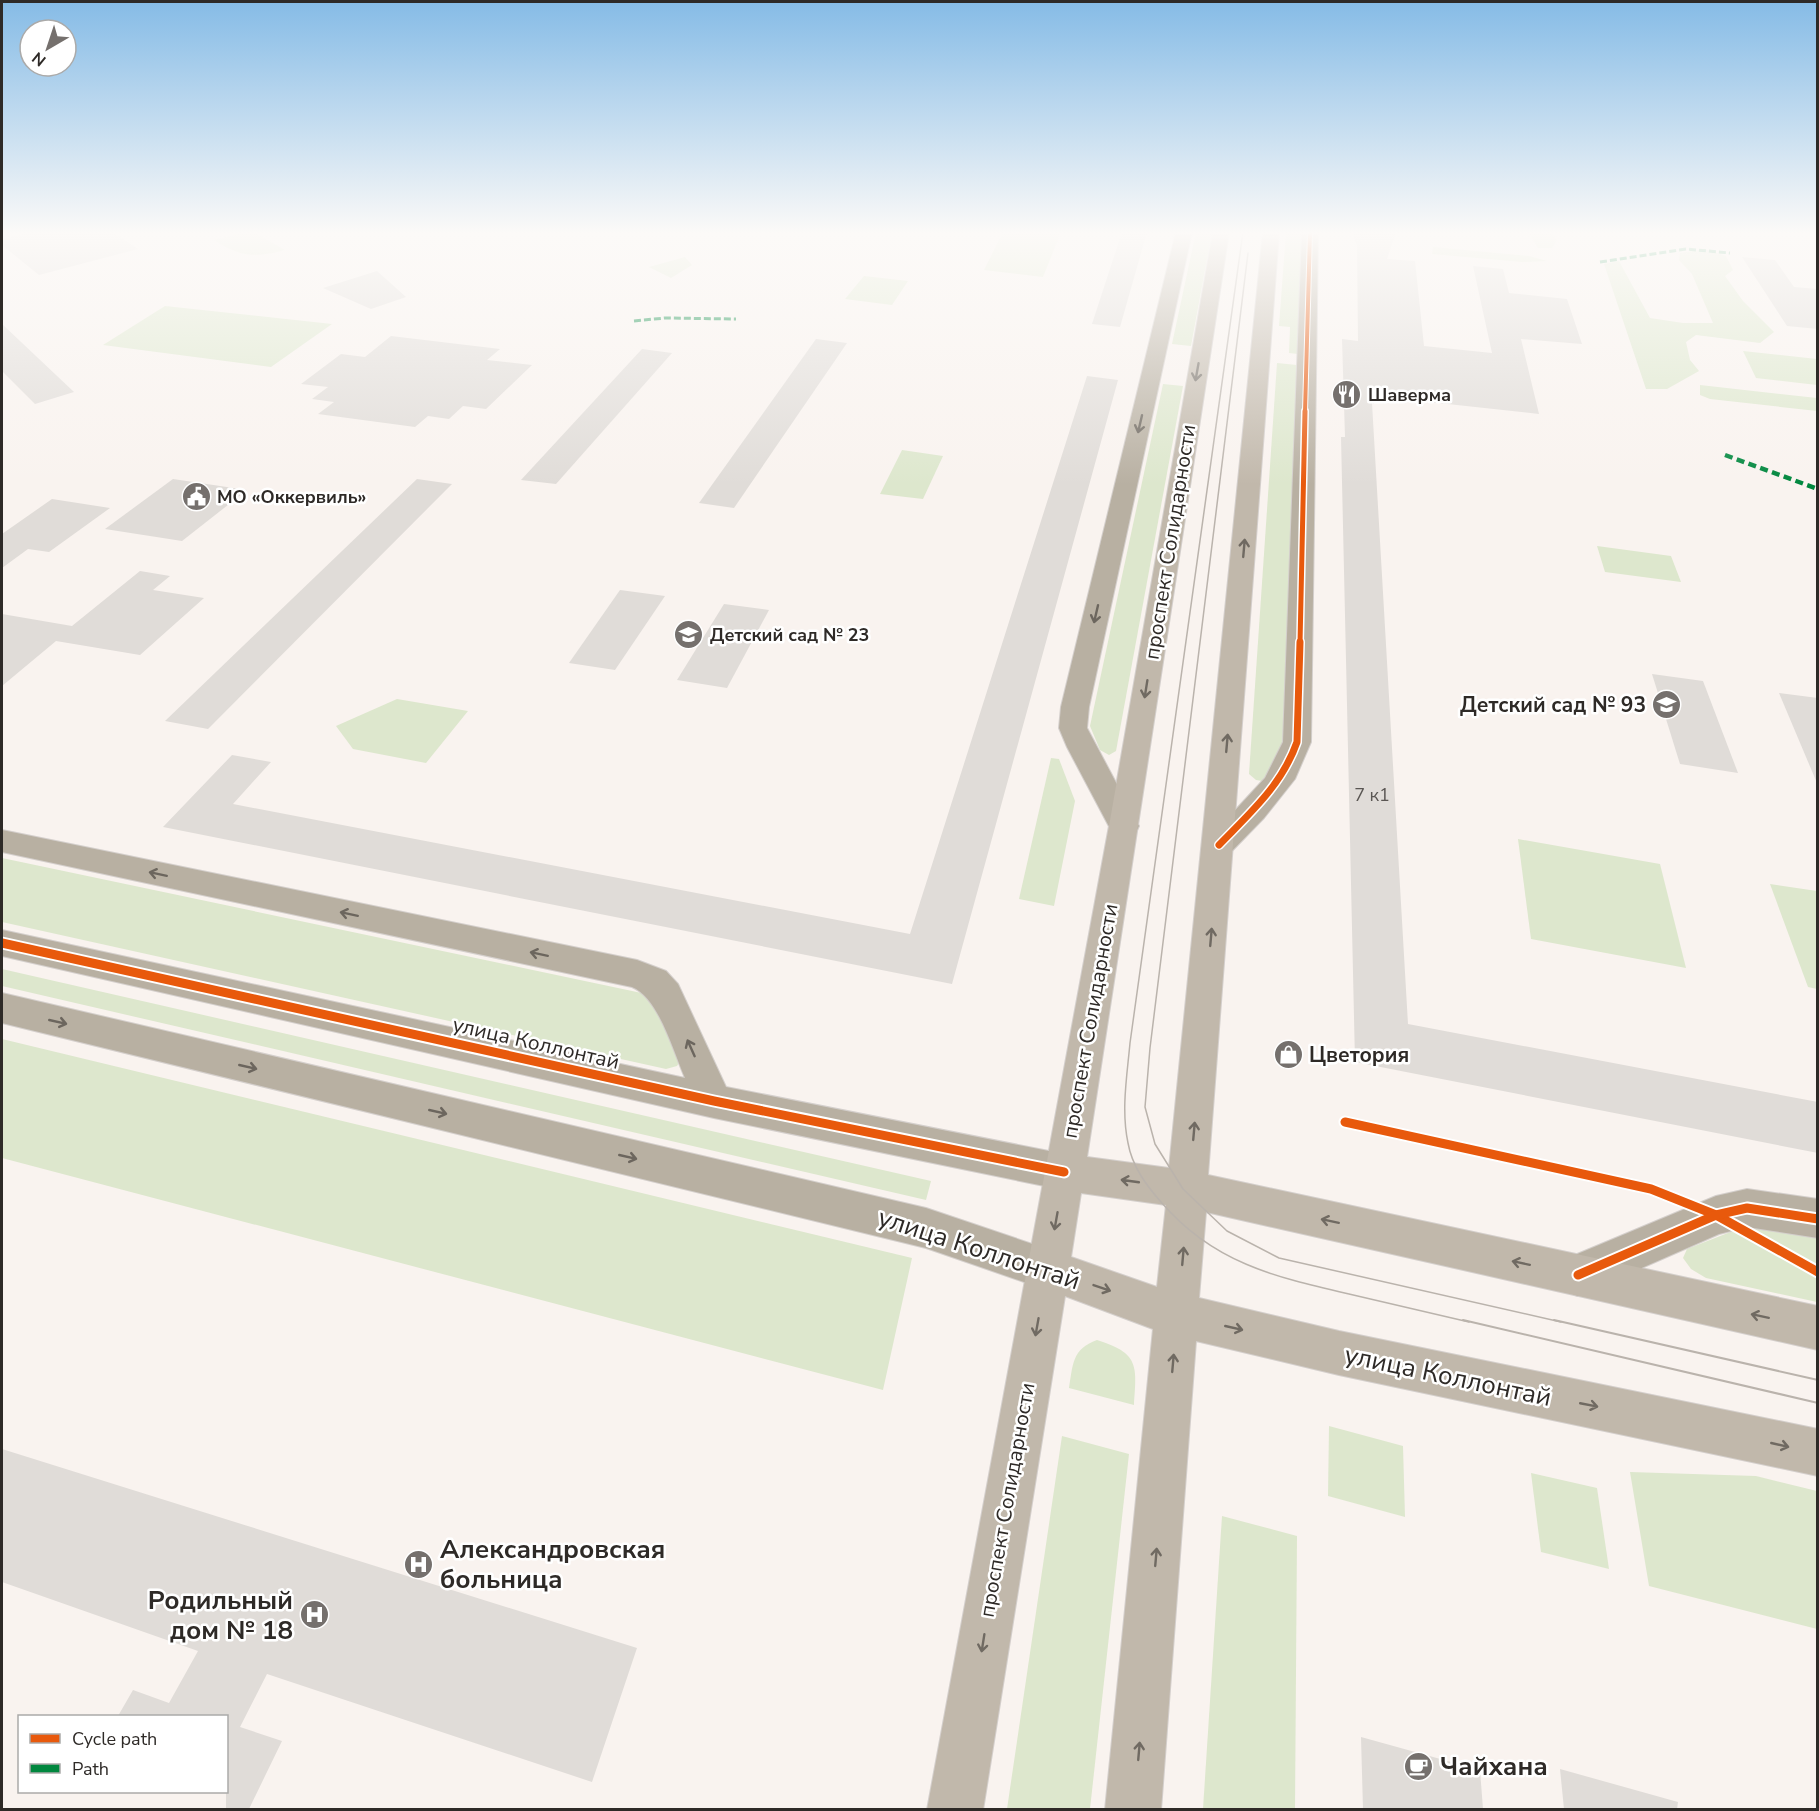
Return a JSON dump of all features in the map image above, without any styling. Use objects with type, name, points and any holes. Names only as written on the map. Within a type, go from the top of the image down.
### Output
[{"type":"main road","name":"проспект Солидарности","points":[[955,1809],[1124,826],[1207,317]]},
{"type":"main road","points":[[1133,1809],[1264,317]]},
{"type":"main road","name":"улица Коллонтай","points":[[1064,1172],[1188,1190],[1818,1328]]},
{"type":"main road","name":"улица Коллонтай","points":[[1047,1269],[1178,1314],[1429,1374],[1818,1453]]},
{"type":"street","points":[[1124,826],[1073,728],[1075,707],[1165,317]]},
{"type":"street","points":[[1219,844],[1282,778],[1292,759],[1297,742],[1308,317]]},
{"type":"street","points":[[2,841],[637,974],[654,981],[666,993],[714,1101]]},
{"type":"street","name":"улица Коллонтай","points":[[2,942],[714,1101],[1064,1172]]},
{"type":"street","name":"улица Коллонтай","points":[[2,1008],[926,1228],[1047,1269]]},
{"type":"street","points":[[1578,1275],[1716,1215],[1748,1208],[1818,1219]]},
{"type":"green space","points":[[148,317],[263,317],[332,324],[271,367],[103,345]]},
{"type":"green space","points":[[1178,317],[1196,317],[1191,346],[1172,344]]},
{"type":"green space","points":[[1280,317],[1300,317],[1298,354],[1289,353],[1290,327],[1279,326]]},
{"type":"green space","points":[[1622,317],[1649,317],[1683,323],[1713,323],[1710,317],[1759,317],[1774,332],[1760,343],[1696,335],[1686,342],[1690,360],[1699,371],[1667,389],[1646,389]]},
{"type":"green space","points":[[1743,351],[1817,359],[1817,385],[1756,378]]},
{"type":"green space","points":[[1277,363],[1297,365],[1284,739],[1280,755],[1262,781],[1256,780],[1249,774]]},
{"type":"green space","points":[[1163,384],[1183,386],[1116,751],[1109,755],[1100,750],[1090,726]]},
{"type":"green space","points":[[1700,385],[1817,398],[1817,411],[1710,399],[1700,395]]},
{"type":"green space","points":[[902,450],[943,456],[923,499],[880,494]]},
{"type":"green space","points":[[1597,546],[1671,556],[1681,582],[1605,572]]},
{"type":"green space","points":[[397,699],[468,711],[426,763],[353,749],[336,726]]},
{"type":"green space","points":[[1051,758],[1059,759],[1075,801],[1054,906],[1019,899]]},
{"type":"green space","points":[[1518,839],[1660,864],[1686,968],[1531,939]]},
{"type":"green space","points":[[2,858],[651,995],[680,1061],[677,1066],[666,1069],[2,922]]},
{"type":"green space","points":[[1770,884],[1817,891],[1817,989],[1808,987]]},
{"type":"green space","points":[[2,969],[931,1181],[926,1200],[2,986]]},
{"type":"green space","points":[[2,1039],[912,1258],[883,1390],[2,1158]]},
{"type":"green space","points":[[1756,1227],[1817,1237],[1817,1302],[1706,1278],[1691,1269],[1683,1258],[1687,1249],[1733,1231]]},
{"type":"green space","points":[[1097,1340],[1121,1350],[1132,1362],[1135,1370],[1134,1405],[1069,1388],[1075,1358],[1083,1348]]},
{"type":"green space","points":[[1329,1426],[1403,1446],[1405,1517],[1328,1496]]},
{"type":"green space","points":[[1062,1436],[1129,1454],[1090,1809],[1007,1809]]},
{"type":"green space","points":[[1630,1472],[1756,1476],[1817,1491],[1817,1629],[1649,1586]]},
{"type":"green space","points":[[1531,1473],[1597,1488],[1609,1569],[1541,1552]]},
{"type":"green space","points":[[1222,1516],[1297,1536],[1295,1809],[1203,1809]]},
{"type":"building","points":[[1094,317],[1123,317],[1120,327],[1092,324]]},
{"type":"building","points":[[1358,317],[1421,317],[1424,346],[1492,353],[1484,317],[1573,317],[1582,344],[1521,339],[1539,414],[1374,396],[1374,404],[1372,403],[1408,1024],[1818,1102],[1818,1153],[1355,1062],[1341,437],[1345,437],[1342,339],[1358,341]]},
{"type":"building","points":[[1781,317],[1818,317],[1818,329],[1787,326]]},
{"type":"building","points":[[2,324],[74,392],[35,404],[2,371]]},
{"type":"building","points":[[391,336],[500,349],[487,360],[532,365],[486,409],[463,406],[449,419],[428,416],[415,427],[318,414],[334,402],[312,399],[328,387],[301,384],[341,354],[365,357]]},
{"type":"building","points":[[816,339],[847,343],[734,508],[699,503]]},
{"type":"building","points":[[642,349],[672,353],[556,484],[521,480]]},
{"type":"building","points":[[1087,376],[1118,380],[952,984],[163,827],[232,755],[271,762],[233,804],[910,934]]},
{"type":"building","points":[[173,479],[247,490],[182,541],[105,529]]},
{"type":"building","points":[[417,479],[452,484],[208,729],[165,721]]},
{"type":"building","points":[[52,499],[110,508],[49,552],[28,549],[2,568],[2,534]]},
{"type":"building","points":[[140,571],[170,576],[153,590],[204,598],[140,655],[56,641],[2,686],[2,614],[72,626]]},
{"type":"building","points":[[620,590],[665,596],[615,670],[569,663]]},
{"type":"building","points":[[724,604],[769,610],[727,688],[677,680]]},
{"type":"building","points":[[1652,674],[1703,681],[1738,773],[1680,764]]},
{"type":"building","points":[[1779,693],[1818,698],[1818,783],[1817,783]]},
{"type":"building","name":"Родильный дом № 18","points":[[2,1449],[637,1648],[592,1782],[267,1674],[240,1727],[282,1741],[249,1809],[226,1809],[228,1715],[119,1715],[133,1690],[169,1703],[198,1651],[2,1582]]},
{"type":"building","points":[[1361,1737],[1480,1770],[1483,1809],[1363,1809]]},
{"type":"building","points":[[1560,1769],[1678,1802],[1677,1809],[1564,1809]]},
{"type":"tram line","points":[[1231,317],[1130,1043],[1125,1106],[1128,1143],[1140,1175],[1161,1202],[1181,1223],[1202,1240],[1224,1253],[1271,1274],[1469,1322]]},
{"type":"tram line","points":[[1240,317],[1150,1048],[1145,1107],[1155,1144],[1183,1189],[1227,1231],[1279,1258],[1561,1322]]},
{"type":"tram line","points":[[1463,1320],[1818,1403]]},
{"type":"tram line","points":[[1554,1320],[1818,1380]]},
{"type":"marked path","points":[[634,321],[665,318],[736,319]]},
{"type":"marked path","points":[[1725,455],[1818,489]]},
{"type":"cycle path","points":[[1219,845],[1275,785],[1292,758],[1297,742],[1308,317]]},
{"type":"cycle path","points":[[2,943],[714,1101],[1064,1172]]},
{"type":"cycle path","points":[[1345,1122],[1651,1189],[1716,1215],[1818,1272]]},
{"type":"cycle path","points":[[1578,1275],[1716,1215],[1747,1208],[1818,1219]]},
{"type":"place","name":"Шаверма","points":[[1347,395]]},
{"type":"place","name":"МО «Оккервиль»","points":[[196,497]]},
{"type":"place","name":"Детский сад № 23","points":[[689,635]]},
{"type":"place","name":"Детский сад № 93","points":[[1667,705]]},
{"type":"place","name":"Цветория","points":[[1288,1055]]},
{"type":"place","name":"Александровская больница","points":[[419,1564]]},
{"type":"place","name":"Родильный дом № 18","points":[[314,1615]]},
{"type":"place","name":"Чайхана","points":[[1419,1766]]}]
